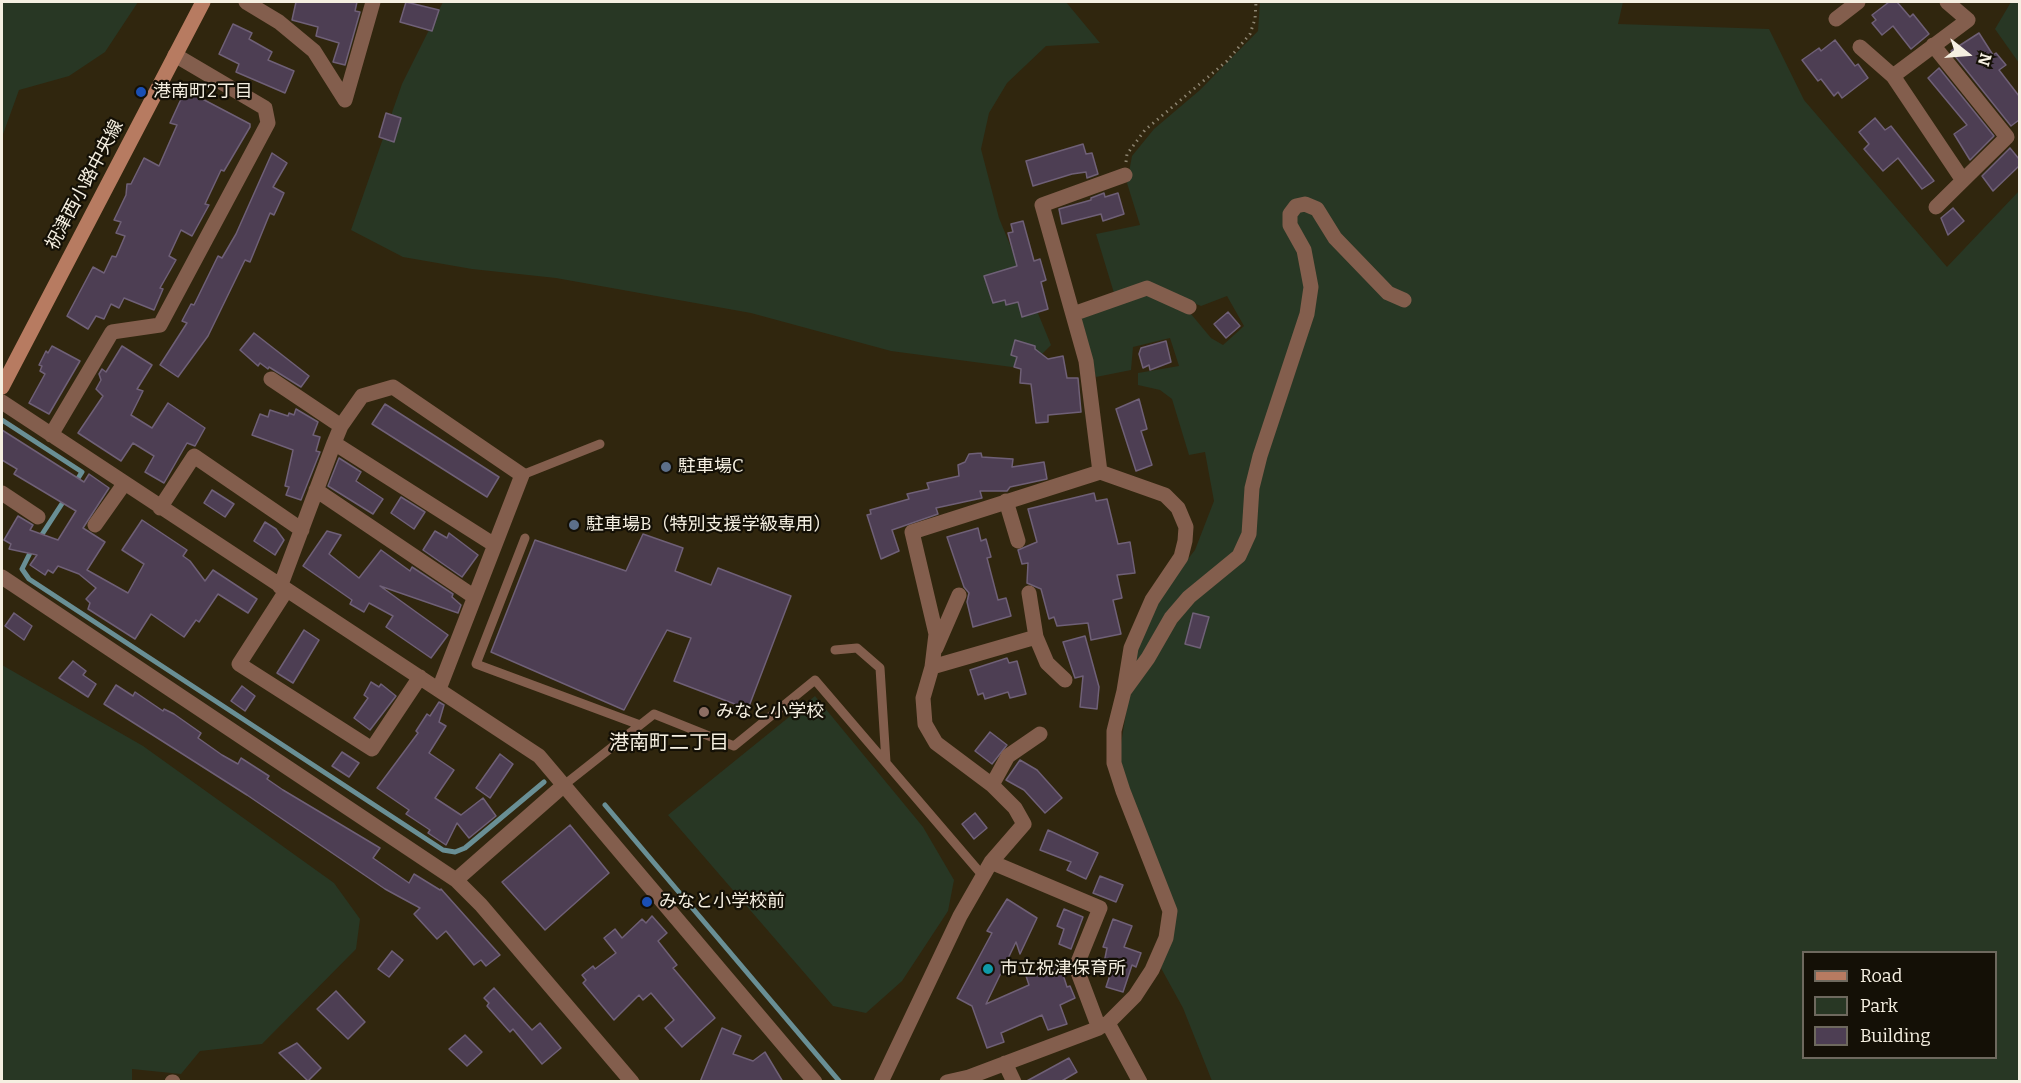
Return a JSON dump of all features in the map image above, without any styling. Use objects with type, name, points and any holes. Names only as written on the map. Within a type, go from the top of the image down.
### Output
[{"type":"main road","name":"祝津西小路中央線","points":[[2,387],[203,2]]},
{"type":"street","points":[[246,2],[279,22],[314,51],[345,100],[373,2]]},
{"type":"street","points":[[1836,20],[1858,2]]},
{"type":"street","points":[[1893,76],[1968,20],[1947,2]]},
{"type":"street","points":[[1933,45],[2007,137],[1936,207]]},
{"type":"street","points":[[1860,47],[1893,76],[1962,179]]},
{"type":"street","points":[[51,435],[112,332],[160,325],[268,123],[265,108],[175,55]]},
{"type":"street","points":[[1100,472],[1086,361],[1042,205],[1125,175]]},
{"type":"street","points":[[1124,691],[1148,658],[1171,618],[1189,597],[1239,556],[1249,534],[1252,488],[1260,456],[1307,314],[1311,287],[1304,250],[1290,225],[1290,214],[1296,207],[1305,204],[1317,209],[1335,238],[1388,293],[1404,300]]},
{"type":"street","points":[[1073,314],[1147,288],[1190,307]]},
{"type":"street","points":[[271,379],[341,426]]},
{"type":"street","points":[[420,677],[372,749],[239,664],[283,589],[316,490],[341,426],[362,396],[393,387],[522,475],[473,596],[440,689]]},
{"type":"street","points":[[2,402],[539,756],[815,1082]]},
{"type":"street","points":[[334,443],[493,544]]},
{"type":"street","points":[[160,508],[194,456],[302,530]]},
{"type":"street","points":[[882,1081],[960,916],[987,869],[1024,824],[1015,808],[992,785],[936,743],[925,724],[923,698],[933,659],[936,634],[912,532],[1100,472],[1165,495],[1178,508],[1186,526],[1181,558],[1152,600],[1131,648],[1114,731],[1114,764],[1170,911],[1166,938],[1152,970],[1135,996],[1104,1025],[1005,1064],[947,1082]]},
{"type":"street","points":[[95,525],[124,484]]},
{"type":"street","points":[[316,490],[473,596]]},
{"type":"street","points":[[2,493],[38,517]]},
{"type":"street","points":[[1006,501],[1018,541]]},
{"type":"street","points":[[2,577],[456,880],[481,905],[632,1082]]},
{"type":"street","points":[[1029,593],[1036,637],[1047,663],[1065,680]]},
{"type":"street","points":[[933,659],[959,595]]},
{"type":"street","points":[[933,659],[1036,637]]},
{"type":"street","points":[[992,785],[1008,756],[1040,734]]},
{"type":"street","points":[[456,880],[564,785]]},
{"type":"street","points":[[987,869],[1100,908],[1076,967],[1104,1025],[1140,1082]]},
{"type":"street","points":[[1005,1064],[1014,1082]]},
{"type":"lane","points":[[522,475],[600,444]]},
{"type":"lane","points":[[525,538],[476,664],[640,725]]},
{"type":"lane","points":[[835,650],[857,648],[880,668],[886,762]]},
{"type":"lane","points":[[564,785],[654,714],[734,746],[815,680],[886,762],[987,869]]},
{"type":"path","points":[[1125,175],[1127,154],[1145,130],[1227,61],[1250,34],[1255,19],[1256,2]]},
{"type":"green space","points":[[2,2],[138,2],[105,52],[69,76],[19,90],[2,137]]},
{"type":"green space","points":[[443,2],[1066,2],[1100,43],[1046,46],[1007,83],[989,113],[981,149],[999,218],[1051,345],[1027,369],[891,351],[751,313],[556,278],[472,269],[403,257],[351,230],[402,84]]},
{"type":"green space","points":[[1260,2],[1623,2],[1618,24],[1769,29],[1804,100],[1947,267],[2019,191],[2019,1081],[1212,1081],[1183,1008],[1161,968],[1174,925],[1118,763],[1136,650],[1155,601],[1195,550],[1214,501],[1205,452],[1189,455],[1172,399],[1160,390],[1138,385],[1138,373],[1179,366],[1170,338],[1133,347],[1131,370],[1096,377],[1079,317],[1143,293],[1191,314],[1211,338],[1223,345],[1244,326],[1227,296],[1201,306],[1148,284],[1114,293],[1096,234],[1140,225],[1127,183],[1132,156],[1154,129],[1200,90],[1258,31]]},
{"type":"green space","points":[[2011,2],[2019,2],[2019,63],[1995,29]]},
{"type":"green space","points":[[2,665],[143,746],[334,883],[360,919],[356,949],[262,1044],[200,1051],[181,1074],[132,1069],[132,1081],[2,1081]]},
{"type":"green space","points":[[815,696],[923,827],[954,880],[948,911],[902,981],[866,1013],[833,1006],[668,815]]},
{"type":"building","points":[[296,2],[357,2],[355,11],[360,12],[345,65],[333,62],[339,43],[316,36],[318,27],[292,20]]},
{"type":"building","points":[[406,2],[439,10],[432,31],[400,22]]},
{"type":"building","points":[[1889,2],[1897,2],[1910,17],[1913,14],[1929,34],[1911,49],[1893,26],[1882,35],[1872,23],[1876,20],[1872,15]]},
{"type":"building","points":[[233,24],[252,33],[249,39],[272,52],[268,60],[294,71],[285,93],[236,72],[239,64],[219,54]]},
{"type":"building","points":[[1979,33],[1993,55],[1996,53],[2006,65],[1999,70],[2019,96],[2019,120],[2011,126],[1951,51]]},
{"type":"building","points":[[1835,40],[1855,66],[1858,64],[1868,78],[1842,98],[1838,92],[1834,96],[1821,79],[1818,81],[1802,60],[1819,48],[1821,51]]},
{"type":"building","points":[[1939,68],[1994,136],[1970,160],[1954,134],[1967,125],[1928,78]]},
{"type":"building","points":[[191,93],[250,124],[250,127],[224,171],[221,170],[205,204],[209,205],[192,236],[181,230],[169,256],[176,260],[160,288],[163,289],[154,310],[124,298],[119,308],[111,304],[104,319],[96,316],[88,329],[67,316],[93,267],[104,273],[112,256],[116,257],[125,236],[116,233],[121,222],[114,220],[126,195],[127,184],[131,184],[144,158],[159,166],[177,125],[170,123],[182,97],[188,98]]},
{"type":"building","points":[[386,113],[401,118],[394,142],[379,137]]},
{"type":"building","points":[[1875,118],[1885,130],[1891,126],[1934,181],[1922,189],[1898,158],[1883,171],[1864,149],[1869,144],[1859,132]]},
{"type":"building","points":[[1083,144],[1086,154],[1092,153],[1098,174],[1087,178],[1086,172],[1072,174],[1033,186],[1026,161]]},
{"type":"building","points":[[2010,148],[2019,159],[2019,166],[1993,191],[1982,176]]},
{"type":"building","points":[[272,153],[287,163],[273,187],[284,193],[274,215],[270,213],[250,262],[245,260],[208,336],[178,377],[160,365],[187,323],[182,321],[191,304],[194,305],[218,256],[222,258],[236,234]]},
{"type":"building","points":[[1104,193],[1105,197],[1118,193],[1124,214],[1103,221],[1101,214],[1062,224],[1059,209],[1091,200]]},
{"type":"building","points":[[1953,208],[1964,221],[1948,235],[1941,218]]},
{"type":"building","points":[[1023,221],[1034,261],[1040,259],[1046,280],[1041,282],[1048,309],[1022,317],[1018,302],[1006,305],[1005,300],[993,303],[984,276],[1017,266],[1008,233],[1013,232],[1011,224]]},
{"type":"building","points":[[1228,312],[1240,326],[1226,338],[1214,324]]},
{"type":"building","points":[[254,333],[309,376],[301,387],[269,367],[268,369],[260,363],[258,366],[240,350]]},
{"type":"building","points":[[1015,340],[1035,346],[1035,349],[1048,359],[1063,356],[1067,378],[1078,378],[1081,412],[1048,415],[1048,422],[1036,423],[1031,384],[1020,383],[1021,369],[1014,367],[1017,357],[1011,355]]},
{"type":"building","points":[[1166,341],[1171,362],[1150,370],[1149,365],[1143,368],[1139,354],[1141,348]]},
{"type":"building","points":[[52,346],[80,361],[49,414],[29,403],[45,374],[40,371],[42,366],[39,365],[46,351],[48,353]]},
{"type":"building","points":[[122,346],[152,365],[137,389],[143,391],[131,415],[152,428],[168,403],[205,428],[195,446],[187,443],[164,483],[145,472],[154,456],[133,443],[121,461],[78,433],[103,396],[96,389],[101,380],[99,374],[102,369],[106,372]]},
{"type":"building","points":[[1139,399],[1147,429],[1141,431],[1152,465],[1136,471],[1116,409]]},
{"type":"building","points":[[385,404],[499,477],[487,497],[372,424]]},
{"type":"building","points":[[296,409],[318,422],[313,435],[320,437],[316,451],[320,452],[301,500],[286,495],[289,487],[285,486],[293,450],[252,435],[260,414],[268,417],[270,410],[288,416],[289,413],[294,415]]},
{"type":"building","points":[[2,430],[84,482],[89,474],[109,488],[83,528],[105,542],[87,570],[128,593],[144,564],[122,550],[142,520],[187,550],[183,556],[190,561],[205,581],[213,570],[257,599],[248,613],[218,594],[199,622],[196,620],[184,637],[151,614],[135,639],[88,609],[90,603],[86,599],[96,588],[79,574],[58,566],[53,573],[48,570],[45,575],[30,565],[37,555],[9,549],[11,544],[4,540],[18,516],[33,525],[30,530],[58,540],[76,511],[14,474],[17,469],[2,460]]},
{"type":"building","points":[[981,453],[982,457],[1013,459],[1012,467],[1044,462],[1047,479],[1010,487],[1007,491],[980,491],[982,498],[936,508],[938,514],[892,530],[899,551],[881,559],[867,515],[871,514],[870,510],[909,499],[907,494],[929,489],[927,483],[959,476],[958,465],[965,462],[969,454]]},
{"type":"building","points":[[339,458],[361,472],[356,481],[383,499],[373,514],[328,486]]},
{"type":"building","points":[[212,490],[234,504],[225,517],[204,503]]},
{"type":"building","points":[[1094,493],[1096,501],[1107,499],[1118,544],[1130,542],[1135,573],[1117,575],[1122,598],[1113,600],[1121,634],[1091,640],[1088,623],[1057,626],[1054,617],[1049,619],[1041,589],[1027,583],[1028,563],[1022,564],[1018,550],[1037,542],[1028,509]]},
{"type":"building","points":[[401,497],[425,512],[414,529],[391,513]]},
{"type":"building","points":[[265,522],[276,529],[284,540],[275,555],[254,541]]},
{"type":"building","points":[[978,528],[981,541],[986,539],[991,557],[987,558],[998,600],[1006,598],[1011,616],[973,627],[967,602],[969,593],[964,587],[947,537]]},
{"type":"building","points":[[327,531],[341,535],[329,554],[359,578],[381,550],[410,571],[412,567],[453,594],[452,597],[461,605],[458,613],[380,586],[448,635],[431,658],[386,627],[393,616],[369,603],[364,612],[350,604],[352,600],[303,566]]},
{"type":"building","points":[[435,531],[447,538],[449,533],[478,555],[462,577],[423,550]]},
{"type":"building","points":[[643,534],[683,548],[675,571],[711,585],[718,568],[791,596],[748,709],[674,681],[691,638],[667,630],[624,710],[491,652],[535,540],[626,571]]},
{"type":"building","points":[[14,613],[32,626],[24,640],[5,626]]},
{"type":"building","points":[[1193,613],[1209,617],[1200,648],[1185,644]]},
{"type":"building","points":[[304,630],[319,640],[293,683],[277,673]]},
{"type":"building","points":[[1085,636],[1099,687],[1097,709],[1080,707],[1083,676],[1075,678],[1063,642]]},
{"type":"building","points":[[1007,658],[1009,663],[1017,661],[1026,694],[1010,698],[1008,692],[985,699],[983,693],[978,695],[970,670]]},
{"type":"building","points":[[73,661],[86,671],[83,675],[96,684],[88,697],[59,678]]},
{"type":"building","points":[[371,682],[379,687],[381,684],[396,696],[370,730],[354,718],[368,698],[364,695]]},
{"type":"building","points":[[116,685],[133,696],[135,692],[163,711],[164,709],[174,714],[201,733],[198,738],[222,755],[238,764],[241,758],[269,776],[267,779],[283,790],[380,848],[373,858],[409,883],[414,874],[441,889],[500,955],[486,966],[481,960],[474,965],[446,931],[437,939],[414,914],[420,908],[385,889],[247,795],[104,704]]},
{"type":"building","points":[[242,686],[255,696],[245,711],[231,701]]},
{"type":"building","points":[[439,702],[444,705],[439,722],[446,726],[429,753],[454,770],[435,798],[461,815],[483,798],[496,816],[469,838],[457,823],[446,845],[428,833],[430,830],[406,814],[409,810],[377,788],[418,733],[416,731],[427,714],[430,716]]},
{"type":"building","points":[[990,732],[1007,745],[992,764],[975,751]]},
{"type":"building","points":[[342,752],[359,763],[349,777],[332,766]]},
{"type":"building","points":[[500,754],[513,764],[490,798],[476,788]]},
{"type":"building","points":[[1020,760],[1037,770],[1062,798],[1045,813],[1024,790],[1006,780]]},
{"type":"building","points":[[975,813],[987,828],[974,839],[962,824]]},
{"type":"building","points":[[570,825],[609,873],[545,930],[502,882]]},
{"type":"building","points":[[1048,830],[1098,853],[1086,879],[1067,870],[1071,862],[1040,850]]},
{"type":"building","points":[[1100,876],[1123,885],[1116,902],[1093,893]]},
{"type":"building","points":[[1007,899],[1037,918],[1020,954],[1016,942],[986,1004],[1029,985],[1026,976],[1060,965],[1067,987],[1070,986],[1075,998],[1060,1005],[1067,1024],[1048,1030],[1042,1015],[1001,1033],[1004,1042],[987,1048],[972,1006],[957,998],[992,933],[987,931]]},
{"type":"building","points":[[1064,909],[1083,917],[1071,949],[1059,944],[1064,929],[1057,926]]},
{"type":"building","points":[[652,916],[667,933],[658,941],[677,965],[673,968],[715,1018],[682,1047],[665,1028],[674,1020],[651,993],[643,1000],[639,995],[614,1020],[583,983],[586,980],[582,975],[593,966],[595,969],[616,953],[604,938],[615,929],[622,938],[642,919],[646,923]]},
{"type":"building","points":[[1113,919],[1132,926],[1124,947],[1141,953],[1136,967],[1132,965],[1123,992],[1106,987],[1113,966],[1104,963],[1107,948],[1103,947]]},
{"type":"building","points":[[392,951],[403,960],[389,977],[378,969]]},
{"type":"building","points":[[494,988],[532,1030],[540,1023],[561,1048],[542,1064],[513,1029],[510,1032],[487,1006],[489,1003],[484,998]]},
{"type":"building","points":[[336,991],[365,1022],[348,1039],[317,1009]]},
{"type":"building","points":[[722,1028],[741,1036],[733,1054],[753,1061],[765,1052],[783,1082],[700,1082]]},
{"type":"building","points":[[465,1035],[482,1052],[467,1066],[449,1049]]},
{"type":"building","points":[[297,1043],[321,1068],[308,1081],[279,1053]]},
{"type":"building","points":[[1069,1058],[1077,1072],[1060,1082],[1025,1082]]},
{"type":"waterway","points":[[2,420],[82,472],[75,483]]},
{"type":"waterway","points":[[39,539],[65,499]]},
{"type":"waterway","points":[[32,549],[22,569],[29,579],[443,850],[455,852],[465,848],[544,782]]},
{"type":"waterway","points":[[605,805],[840,1082]]},
{"type":"place","name":"港南町2丁目","points":[[141,92]]},
{"type":"place","name":"駐車場C","points":[[666,467]]},
{"type":"place","name":"駐車場B（特別支援学級専用）","points":[[574,525]]},
{"type":"place","name":"みなと小学校","points":[[704,712]]},
{"type":"place","name":"みなと小学校前","points":[[647,902]]},
{"type":"place","name":"市立祝津保育所","points":[[988,969]]},
{"type":"district","name":"港南町二丁目","points":[[669,743]]}]
